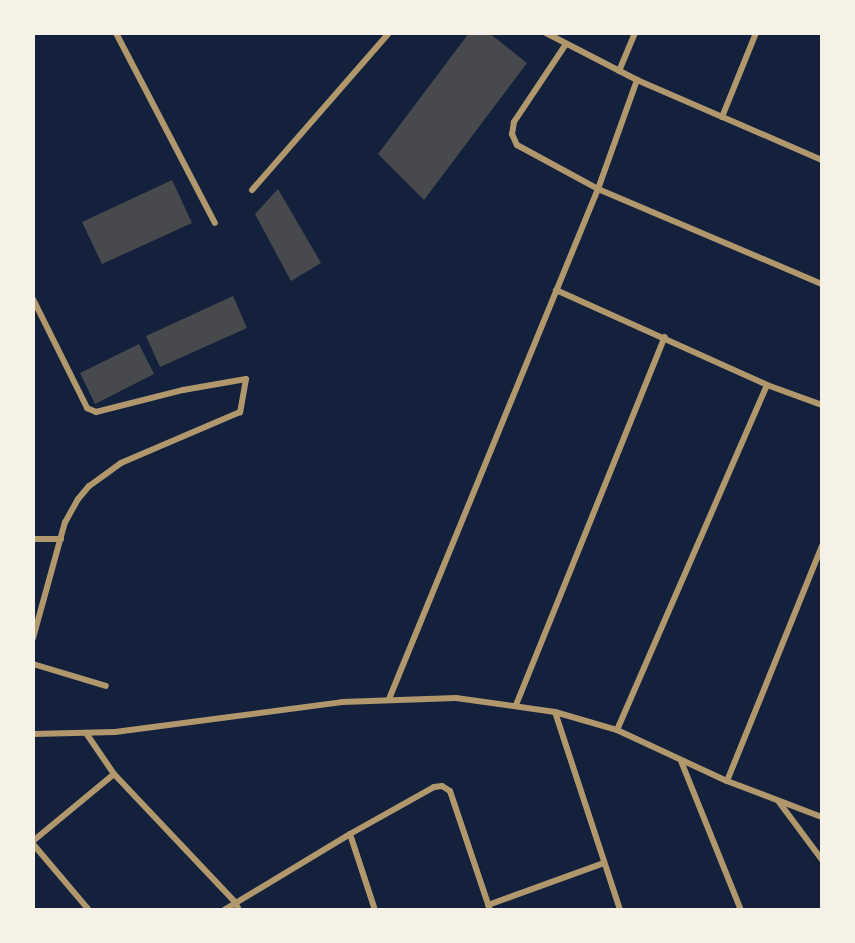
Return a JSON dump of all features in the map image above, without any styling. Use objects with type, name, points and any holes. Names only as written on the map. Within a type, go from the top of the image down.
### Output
[{"type":"street","points":[[116,33],[215,223]]},
{"type":"street","points":[[252,190],[389,33]]},
{"type":"street","points":[[546,33],[637,80],[822,160]]},
{"type":"street","points":[[619,71],[635,33]]},
{"type":"street","points":[[722,117],[756,33]]},
{"type":"street","points":[[566,44],[514,122],[513,134],[517,145],[598,189],[822,284]]},
{"type":"street","points":[[389,699],[598,189],[637,80]]},
{"type":"street","points":[[556,290],[767,385],[822,405]]},
{"type":"street","points":[[33,299],[87,408],[96,412],[183,390],[246,379],[240,412],[108,470],[78,499],[65,522],[33,638]]},
{"type":"street","points":[[516,705],[665,337]]},
{"type":"street","points":[[617,730],[767,385]]},
{"type":"street","points":[[33,539],[61,539]]},
{"type":"street","points":[[727,780],[822,547]]},
{"type":"street","points":[[813,568],[822,572]]},
{"type":"street","points":[[33,664],[106,686]]},
{"type":"street","points":[[33,734],[115,732],[342,702],[456,698],[555,712],[617,730],[681,761],[822,817]]},
{"type":"street","points":[[555,712],[620,910]]},
{"type":"street","points":[[86,733],[114,774],[235,902],[239,910]]},
{"type":"street","points":[[681,761],[741,910]]},
{"type":"street","points":[[89,910],[33,843],[114,774]]},
{"type":"street","points":[[224,910],[433,787],[442,786],[450,791],[489,907],[604,863]]},
{"type":"street","points":[[778,800],[822,860]]},
{"type":"street","points":[[350,834],[375,910]]},
{"type":"building","points":[[469,33],[489,33],[527,63],[424,200],[378,154]]},
{"type":"building","points":[[172,180],[192,223],[102,264],[82,222]]},
{"type":"building","points":[[278,189],[321,263],[291,281],[255,214]]},
{"type":"building","points":[[233,296],[247,328],[160,367],[146,336]]},
{"type":"building","points":[[139,344],[154,374],[95,404],[80,373]]}]
